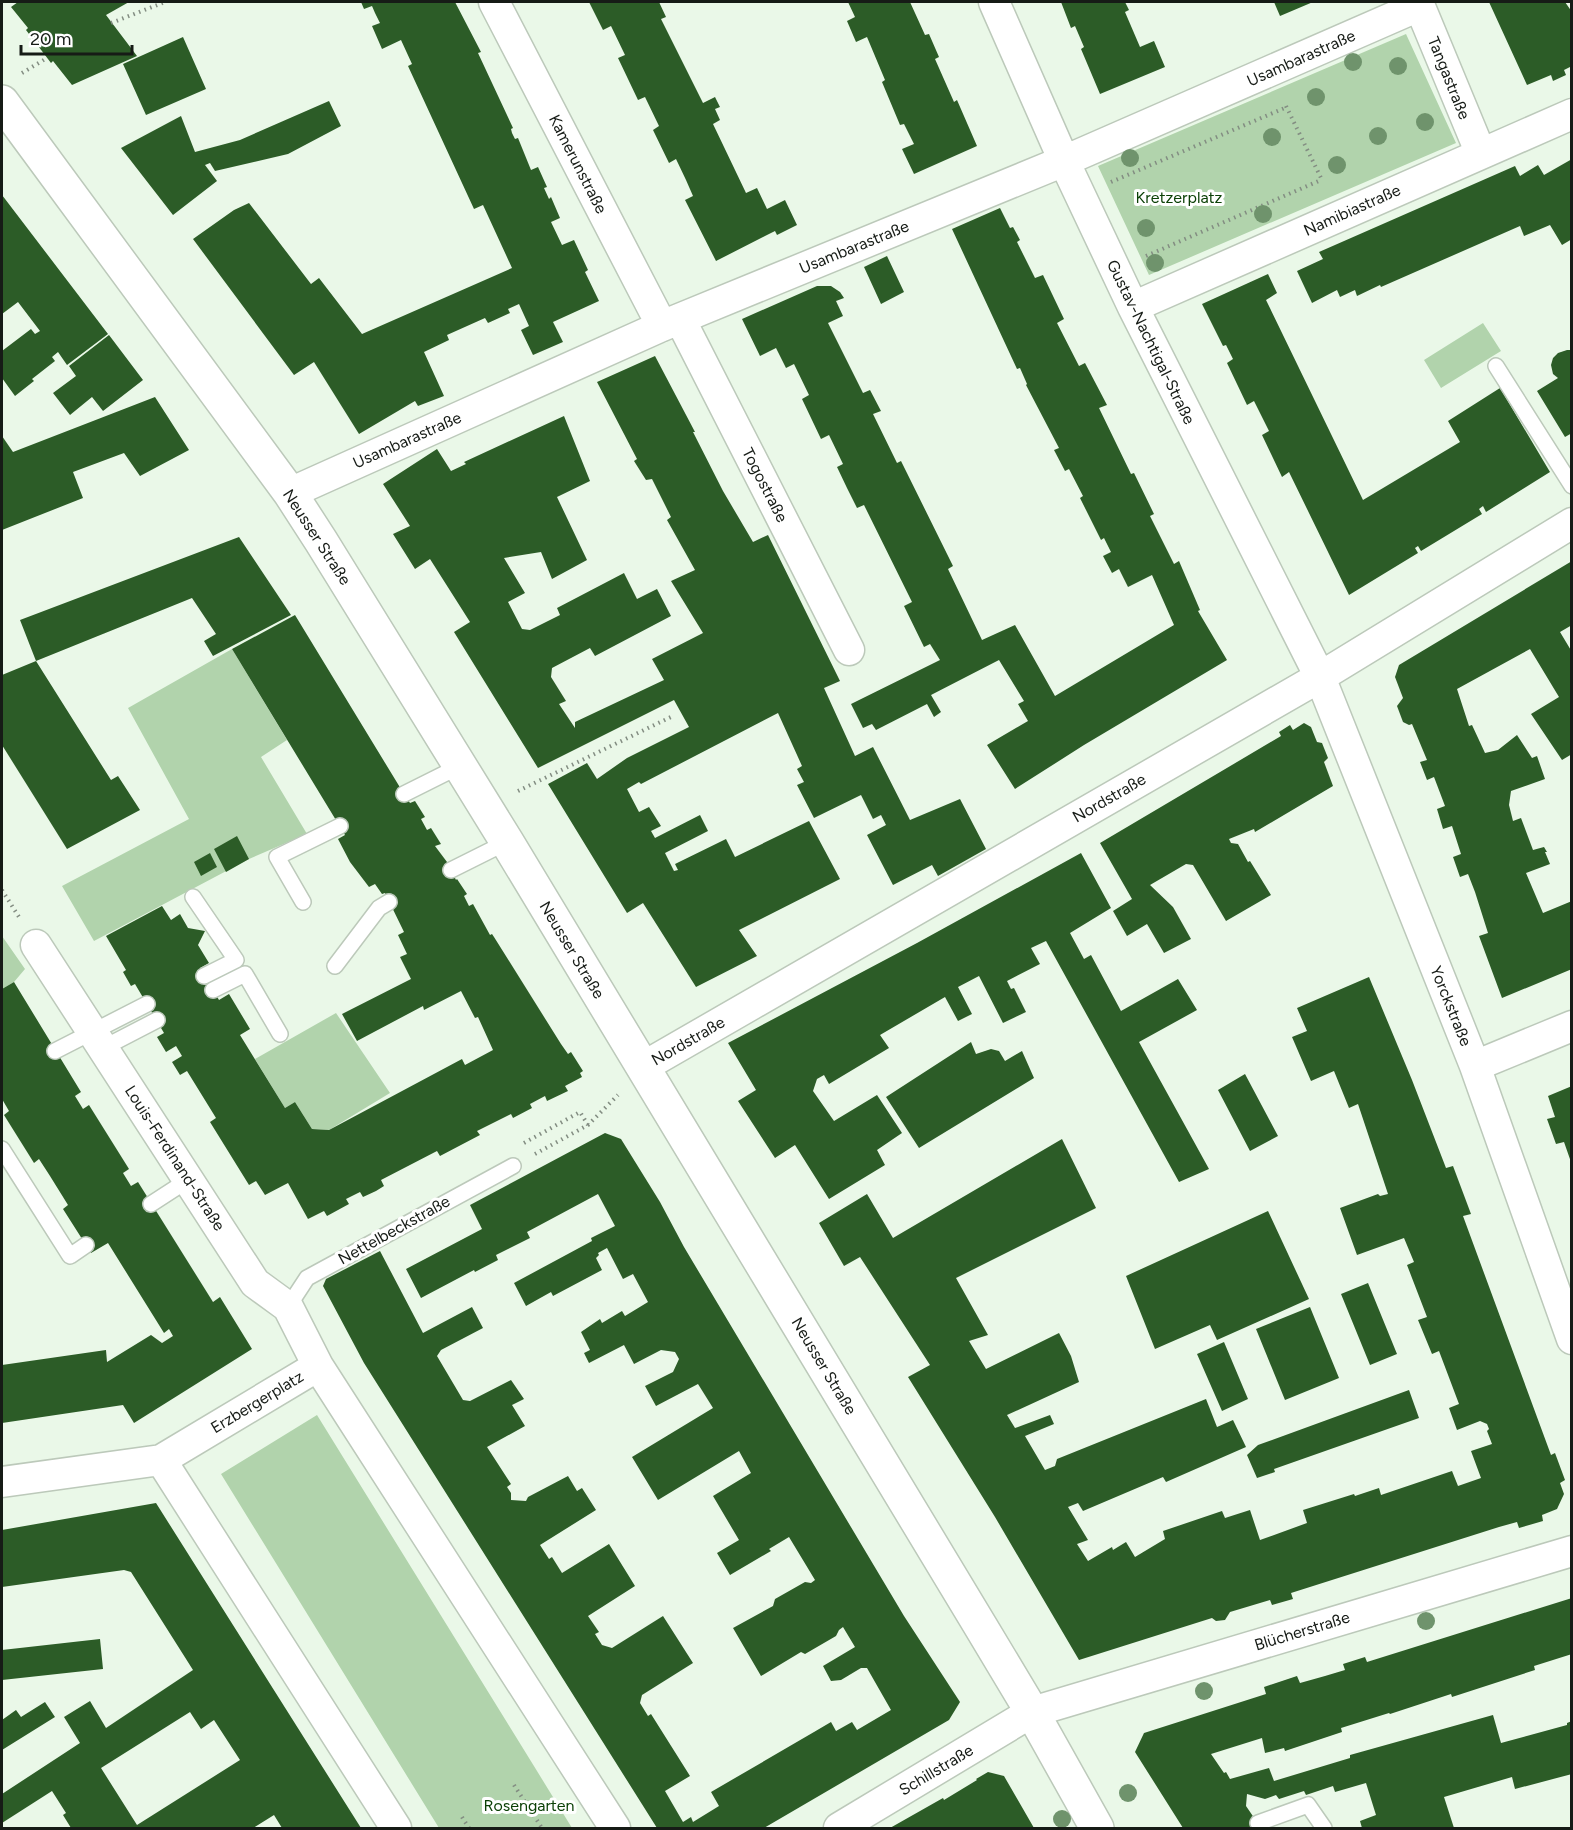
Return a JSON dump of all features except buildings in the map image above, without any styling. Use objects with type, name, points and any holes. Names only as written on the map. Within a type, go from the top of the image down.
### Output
[{"type":"main road","name":"Neusser Straße","points":[[10,88],[290,493],[507,842],[1032,1712],[1097,1828]]},
{"type":"street","name":"Kamerunstraße","points":[[494,2],[671,322]]},
{"type":"street","name":"Gustav-Nachtigal-Straße","points":[[994,2],[1132,307],[1320,677]]},
{"type":"street","name":"Usambarastraße","points":[[290,493],[671,322],[1064,161],[1419,4]]},
{"type":"street","name":"Tangastraße","points":[[1419,4],[1480,154]]},
{"type":"street","name":"Namibiastraße","points":[[1132,307],[1572,114]]},
{"type":"street","name":"Togostraße","points":[[671,322],[849,650]]},
{"type":"street","name":"Nordstraße","points":[[643,1067],[1320,677],[1572,523]]},
{"type":"street","name":"Yorckstraße","points":[[1320,677],[1475,1066],[1572,1339]]},
{"type":"street","name":"Louis-Ferdinand-Straße","points":[[36,945],[255,1283],[288,1307],[318,1366]]},
{"type":"street","points":[[1475,1066],[1572,1026]]},
{"type":"street","name":"Erzbergerplatz","points":[[161,1460],[318,1366],[615,1828]]},
{"type":"street","points":[[2,1482],[161,1460],[396,1828]]},
{"type":"street","name":"Blücherstraße","points":[[1032,1712],[1572,1551]]},
{"type":"street","name":"Schillstraße","points":[[839,1828],[1032,1712]]},
{"type":"lane","points":[[1496,366],[1572,486]]},
{"type":"lane","points":[[404,794],[460,766]]},
{"type":"lane","points":[[303,902],[277,857],[340,826]]},
{"type":"lane","points":[[451,870],[507,842]]},
{"type":"lane","points":[[193,897],[236,960],[204,976]]},
{"type":"lane","points":[[335,966],[379,908],[389,902]]},
{"type":"lane","points":[[213,990],[245,974],[279,1034]]},
{"type":"lane","points":[[98,1040],[147,1004]]},
{"type":"lane","points":[[55,1051],[98,1040],[157,1020]]},
{"type":"lane","points":[[2,1149],[70,1256],[86,1245]]},
{"type":"lane","name":"Nettelbeckstraße","points":[[288,1307],[307,1278],[513,1166]]},
{"type":"lane","points":[[151,1203],[189,1180]]},
{"type":"lane","points":[[1258,1823],[1308,1805],[1324,1828]]},
{"type":"path","points":[[111,23],[165,2]]},
{"type":"path","points":[[10,88],[47,58]]},
{"type":"path","points":[[1270,71],[1321,180],[1335,218]]},
{"type":"path","points":[[1080,195],[1287,107]]},
{"type":"path","points":[[1115,269],[1321,180]]},
{"type":"path","points":[[485,807],[673,716]]},
{"type":"path","points":[[539,1152],[588,1125],[643,1067]]},
{"type":"path","points":[[513,1166],[516,1147],[580,1112],[588,1125]]},
{"type":"path","points":[[514,1785],[542,1828]]},
{"type":"path","points":[[462,1817],[469,1828]]},
{"type":"green space","name":"Kretzerplatz","points":[[1406,34],[1456,143],[1149,275],[1098,166]]},
{"type":"green space","points":[[1483,323],[1501,351],[1441,388],[1424,360]]},
{"type":"green space","points":[[232,649],[287,740],[261,757],[307,834],[249,859],[94,941],[62,886],[189,819],[128,708]]},
{"type":"green space","points":[[2,936],[25,969],[14,982],[2,989]]},
{"type":"green space","points":[[336,1013],[390,1093],[329,1130],[312,1129],[295,1102],[285,1108],[255,1059]]},
{"type":"green space","name":"Rosengarten","points":[[317,1415],[572,1828],[439,1828],[221,1474]]}]
